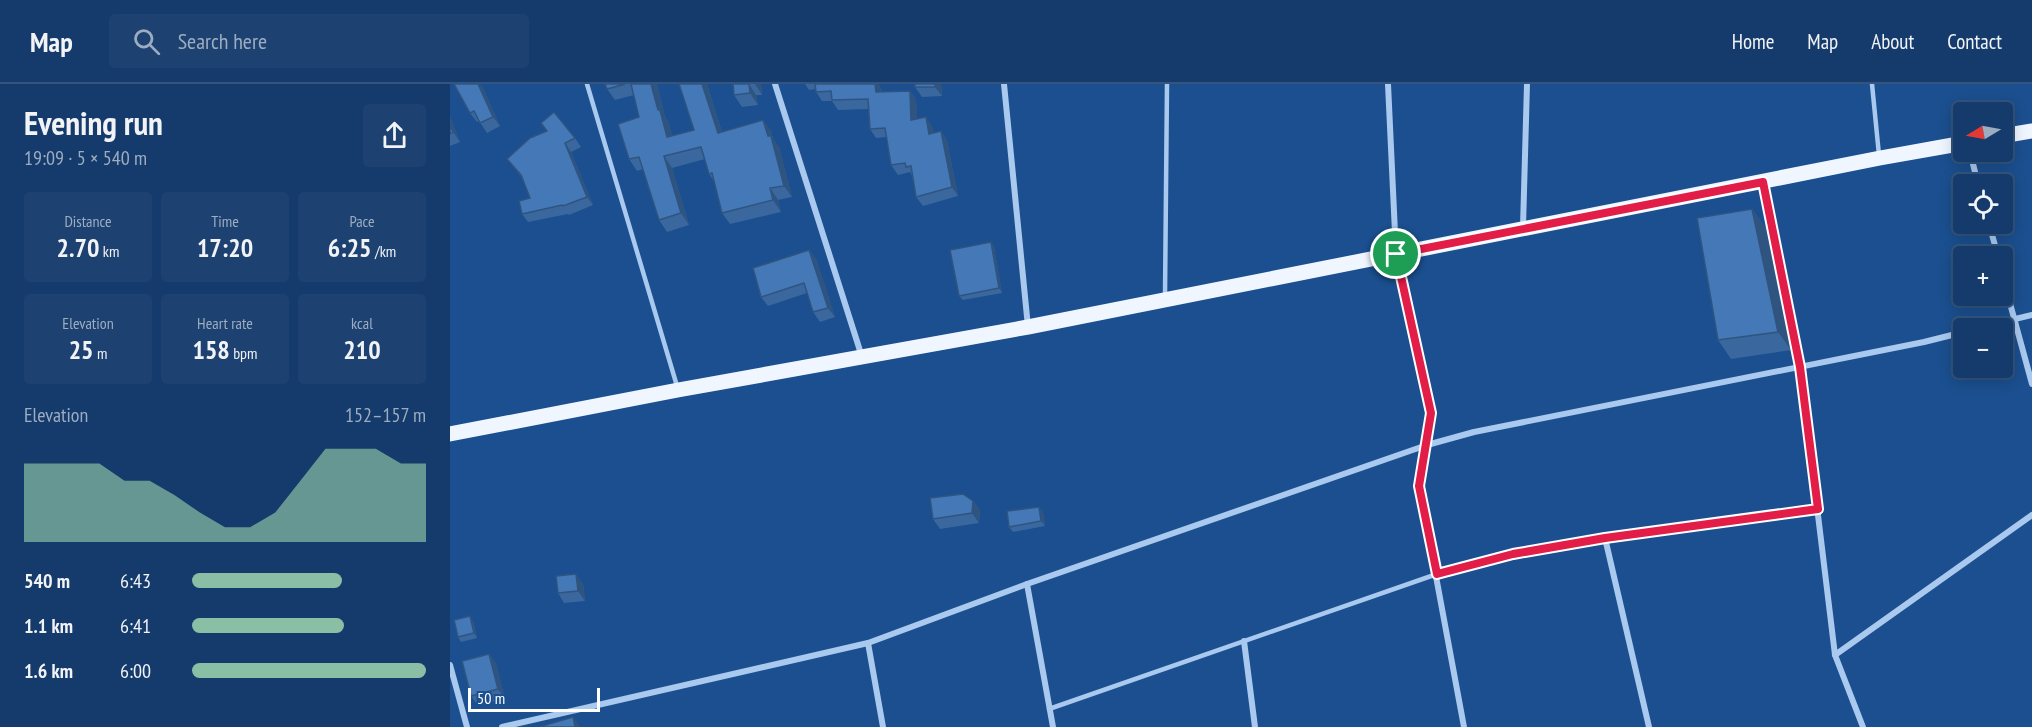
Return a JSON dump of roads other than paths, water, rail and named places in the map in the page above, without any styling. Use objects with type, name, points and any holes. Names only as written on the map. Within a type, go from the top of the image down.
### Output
[{"type":"main road","points":[[2013,134],[2032,131]]},
{"type":"main road","points":[[450,434],[1028,327],[1953,145]]},
{"type":"street","points":[[774,84],[862,358]]},
{"type":"street","points":[[1004,84],[1028,327]]},
{"type":"street","points":[[1388,84],[1396,254],[1431,413],[1419,486],[1464,727]]},
{"type":"street","points":[[1523,228],[1527,84]]},
{"type":"street","points":[[1763,182],[1800,367],[1835,655],[1863,727]]},
{"type":"street","points":[[2011,306],[2032,384]]},
{"type":"street","points":[[2015,319],[2032,315]]},
{"type":"street","points":[[501,727],[868,643],[1027,584],[1427,445],[1474,432],[1953,335]]},
{"type":"street","points":[[1835,655],[2032,515]]},
{"type":"street","points":[[1605,538],[1649,727]]},
{"type":"street","points":[[1027,584],[1053,727]]},
{"type":"street","points":[[1244,641],[1255,727]]},
{"type":"street","points":[[868,643],[883,727]]},
{"type":"street","points":[[450,665],[467,727]]},
{"type":"lane","points":[[587,84],[678,390]]},
{"type":"lane","points":[[1165,299],[1167,84]]},
{"type":"lane","points":[[1872,84],[1880,158]]},
{"type":"lane","points":[[1050,709],[1437,574],[1513,554],[1605,538],[1818,509]]}]
